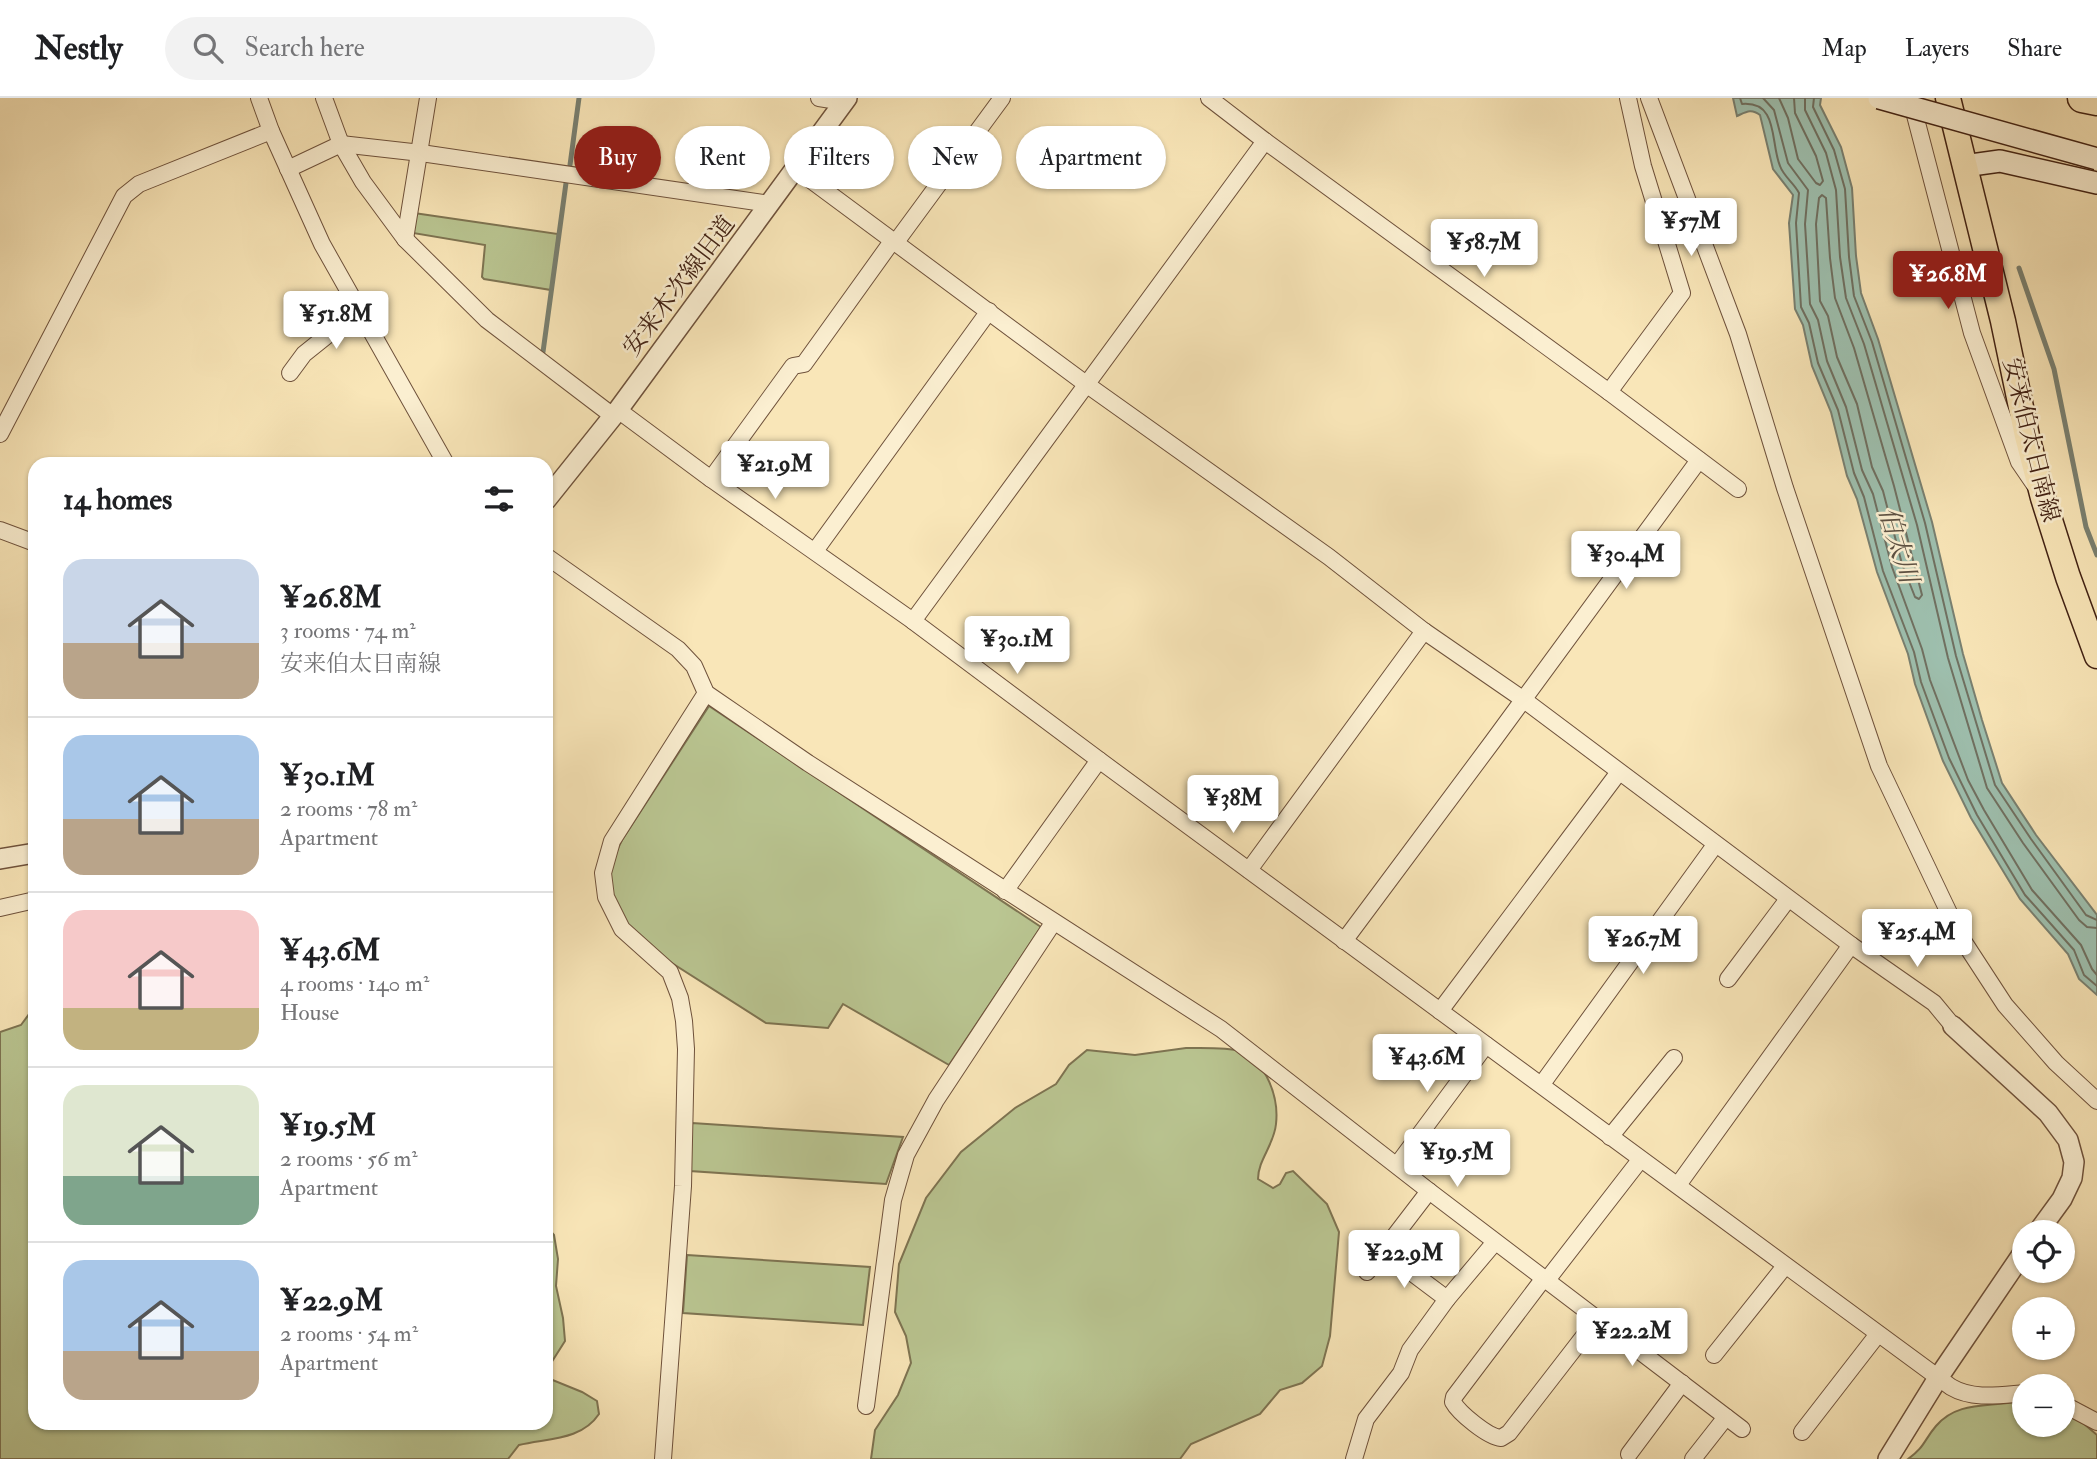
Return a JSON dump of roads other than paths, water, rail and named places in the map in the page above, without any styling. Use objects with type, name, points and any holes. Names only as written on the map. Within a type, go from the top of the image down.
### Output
[{"type":"highway","points":[[2082,98],[2097,101]]},
{"type":"main road","points":[[1880,98],[2097,159]]},
{"type":"main road","name":"安来伯太日南線","points":[[1948,98],[2043,498],[2097,656]]},
{"type":"main road","points":[[1964,166],[2000,161],[2097,183]]},
{"type":"street","points":[[259,98],[322,244],[442,457]]},
{"type":"street","points":[[324,98],[341,144],[363,182],[405,239],[487,320],[913,621],[1938,1378],[1961,1393],[2012,1394]]},
{"type":"street","points":[[405,239],[428,98]]},
{"type":"street","points":[[818,98],[845,100]]},
{"type":"street","points":[[711,479],[793,366],[804,364],[1002,98]]},
{"type":"street","points":[[1209,98],[1738,489]]},
{"type":"street","points":[[1609,392],[1682,293],[1643,166],[1628,98]]},
{"type":"street","points":[[1649,98],[1738,334],[1785,488],[1879,766],[1960,936],[2005,1005],[2056,1063],[2097,1101]]},
{"type":"street","points":[[1910,98],[1972,333],[2019,462],[2043,498]]},
{"type":"street","name":"安来木次線旧道","points":[[827,126],[845,100]]},
{"type":"street","points":[[0,434],[124,196],[139,184],[271,131]]},
{"type":"street","points":[[913,621],[1265,141]]},
{"type":"street","points":[[288,169],[341,144],[421,153],[770,204]]},
{"type":"street","name":"安来木次線旧道","points":[[553,491],[615,413],[784,185]]},
{"type":"street","points":[[824,189],[1086,384],[1329,557],[1424,631],[1524,700],[1788,899],[1934,1003],[1953,1026],[2048,1113],[2068,1140],[2074,1162],[2071,1178],[2062,1199],[2047,1220]]},
{"type":"street","points":[[290,373],[304,354],[359,310]]},
{"type":"street","points":[[815,551],[989,311]]},
{"type":"street","points":[[1344,941],[1699,460]]},
{"type":"street","points":[[0,530],[28,540]]},
{"type":"street","points":[[553,561],[678,649],[694,666],[706,693],[1053,923],[1221,1029],[1742,1429]]},
{"type":"street","points":[[1249,870],[1424,631]]},
{"type":"street","points":[[663,1459],[683,1186],[686,1049],[684,1021],[680,998],[670,972],[621,929],[606,897],[603,873],[612,841],[706,693]]},
{"type":"street","points":[[1005,891],[1099,760]]},
{"type":"street","points":[[1440,1011],[1619,772]]},
{"type":"street","points":[[1542,1084],[1715,845]]},
{"type":"street","points":[[0,859],[28,854]]},
{"type":"street","points":[[1728,979],[1788,899]]},
{"type":"street","points":[[0,908],[28,902]]},
{"type":"street","points":[[866,1406],[893,1200],[900,1171],[916,1134],[936,1100],[1053,923]]},
{"type":"street","points":[[1678,1185],[1851,945]]},
{"type":"street","points":[[1397,1165],[1486,1045]]},
{"type":"street","points":[[1611,1137],[1674,1058]]},
{"type":"street","points":[[1598,1318],[1508,1433],[1501,1438],[1491,1435],[1459,1410],[1453,1402],[1454,1397],[1640,1160]]},
{"type":"street","points":[[1367,1272],[1429,1191]]},
{"type":"street","points":[[1354,1459],[1366,1419],[1401,1373],[1410,1350],[1495,1242]]},
{"type":"street","points":[[1383,1251],[1447,1300]]},
{"type":"street","points":[[1714,1355],[1785,1266]]},
{"type":"street","points":[[1888,1459],[1938,1378],[2012,1269]]},
{"type":"street","points":[[1802,1432],[1878,1334]]},
{"type":"street","points":[[1629,1454],[1682,1383]]},
{"type":"street","points":[[2075,1410],[2097,1422]]},
{"type":"street","points":[[1693,1459],[1726,1417]]},
{"type":"water","name":"伯太川","points":[[1733,98],[1821,98],[1820,105],[1841,147],[1852,188],[1861,293],[1878,339],[1932,522],[1963,654],[1982,720],[2002,783],[2036,835],[2097,915],[2097,995],[2079,979],[2068,954],[2020,899],[1971,818],[1943,761],[1915,684],[1908,654],[1877,572],[1857,499],[1847,476],[1831,412],[1812,366],[1803,325],[1795,309],[1789,223],[1793,195],[1773,169],[1760,115],[1751,111],[1737,116]]},
{"type":"waterway","points":[[570,165],[579,98]]},
{"type":"waterway","points":[[543,352],[566,183]]},
{"type":"waterway","points":[[2019,268],[2054,369],[2086,527],[2097,555]]}]
